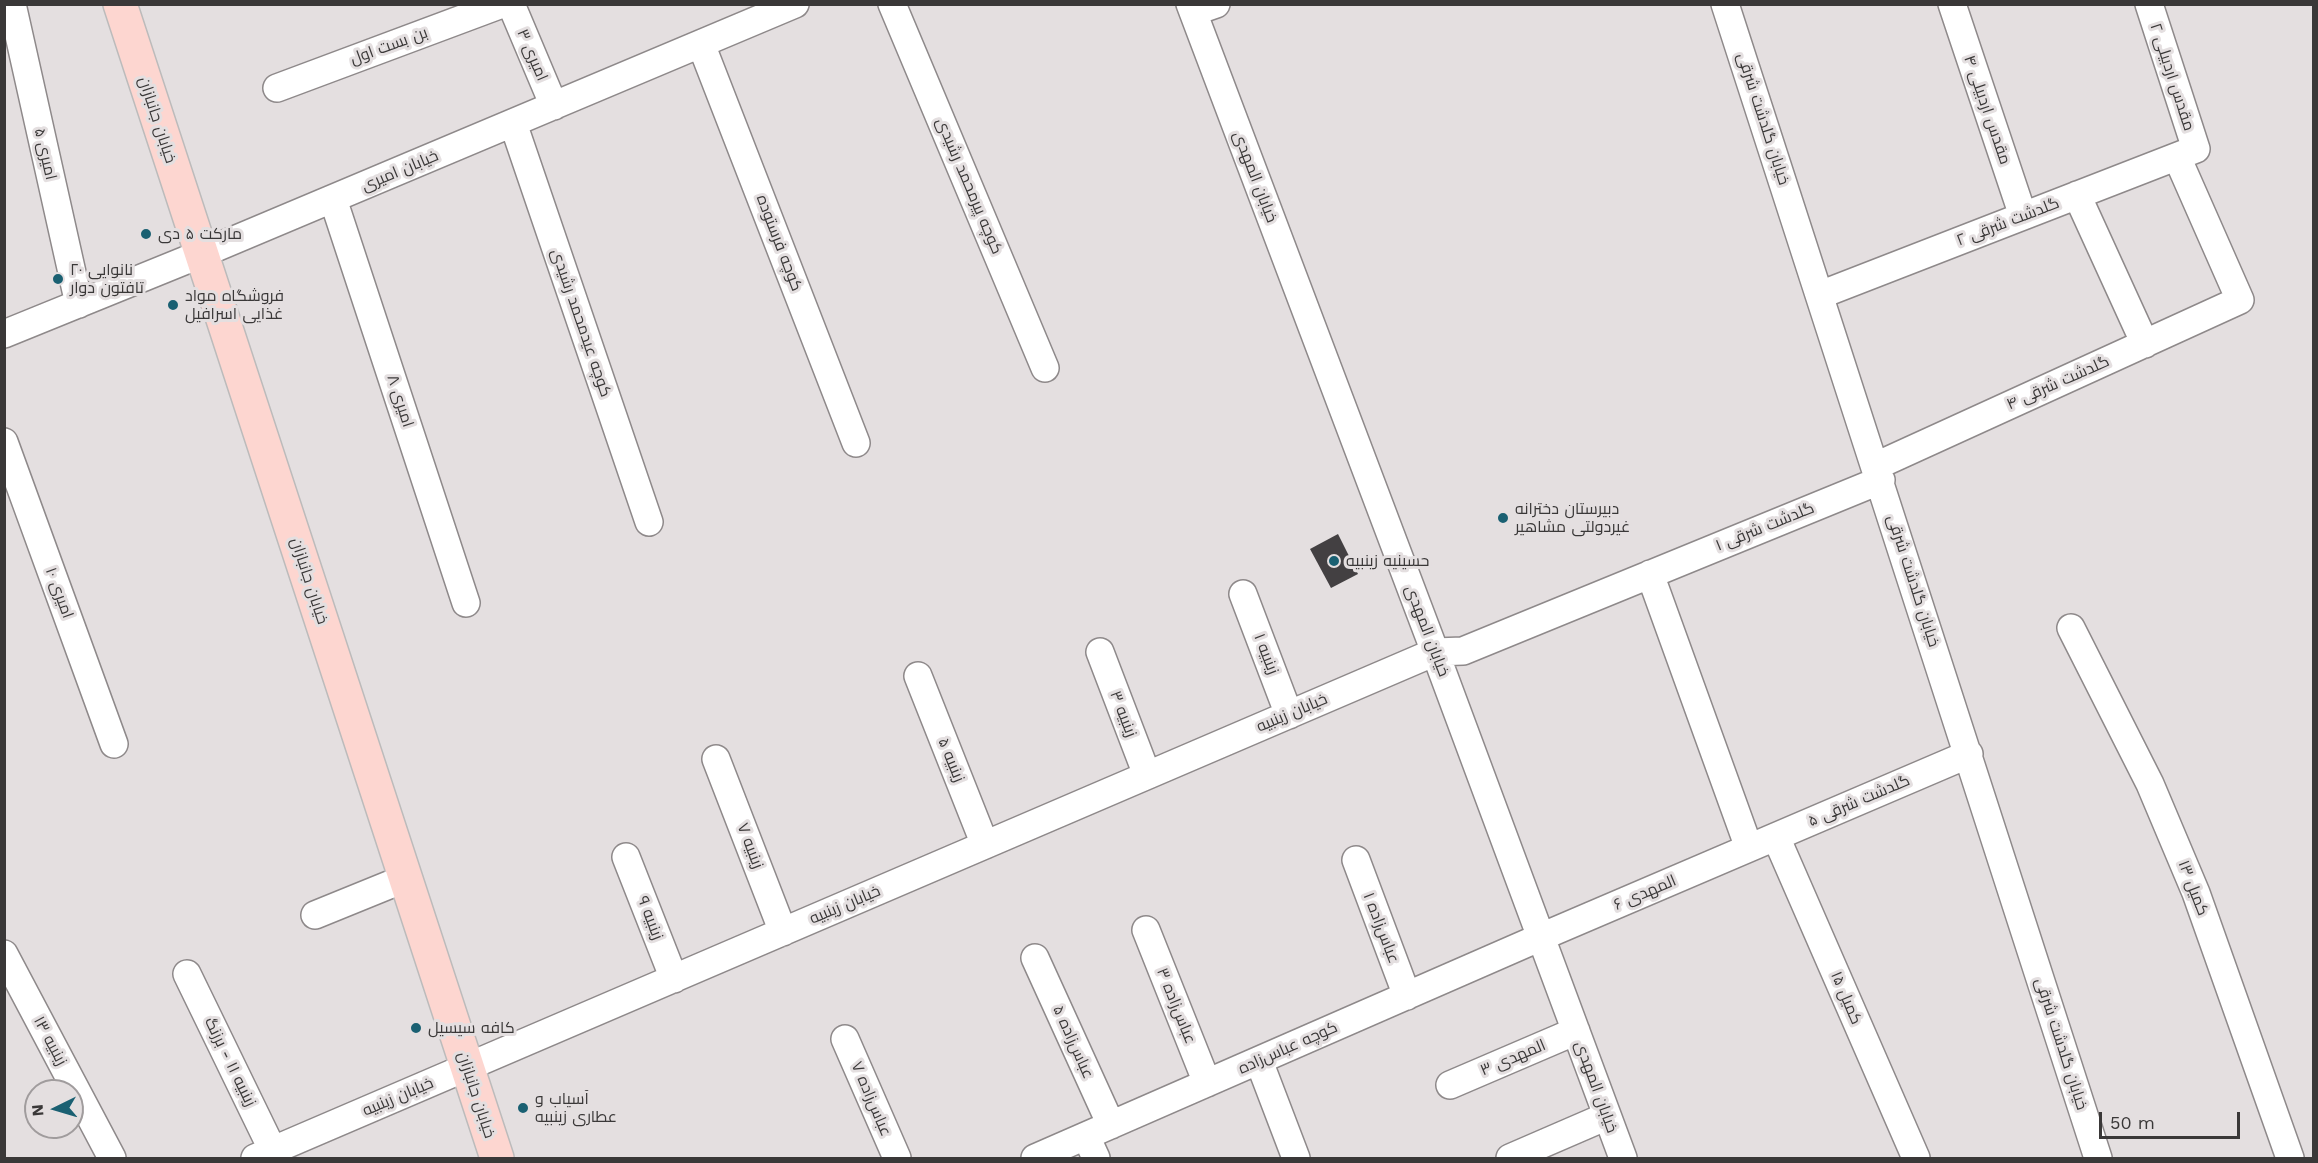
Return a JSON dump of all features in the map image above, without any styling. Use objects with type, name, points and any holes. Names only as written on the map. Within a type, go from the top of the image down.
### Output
[{"type":"main road","name":"خیابان جانبازان","points":[[120,4],[497,1158]]},
{"type":"street","name":"امیری ۵","points":[[12,4],[79,304]]},
{"type":"street","name":"بن بست اول","points":[[277,88],[502,4]]},
{"type":"street","name":"امیری ۳","points":[[511,4],[554,106]]},
{"type":"street","name":"خیابان امیری","points":[[4,334],[333,199],[795,4]]},
{"type":"street","name":"کوچه پیرمحمد رشیدی","points":[[892,4],[1045,368]]},
{"type":"street","name":"خیابان گلدشت شرقی","points":[[1725,4],[2098,1158]]},
{"type":"street","name":"مقدس اردبیلی ۴","points":[[1952,4],[2023,216]]},
{"type":"street","name":"مقدس اردبیلی ۲","points":[[2149,4],[2187,153],[2240,300]]},
{"type":"street","name":"خیابان المهدی","points":[[1200,7],[1435,652],[1623,1158]]},
{"type":"street","name":"کوچه فرستوده","points":[[701,44],[856,443]]},
{"type":"street","name":"کوچه عیدمحمد رشیدی","points":[[513,123],[649,522]]},
{"type":"street","name":"گلدشت شرقی ۲","points":[[1820,295],[2187,153]]},
{"type":"street","points":[[2077,195],[2145,344]]},
{"type":"street","name":"امیری ۸","points":[[333,199],[466,603]]},
{"type":"street","name":"گلدشت شرقی ۴","points":[[1878,473],[2240,300]]},
{"type":"street","name":"امیری ۱۰","points":[[4,442],[114,744]]},
{"type":"street","name":"گلدشت شرقی ۱","points":[[1435,652],[1463,651],[1650,574],[1878,473]]},
{"type":"street","points":[[1650,574],[1749,848]]},
{"type":"street","name":"زینبیه ۱","points":[[1243,594],[1289,714]]},
{"type":"street","name":"کمیل ۱۳","points":[[2071,628],[2151,784],[2187,871],[2290,1158]]},
{"type":"street","name":"زینبیه ۳","points":[[1100,652],[1147,775]]},
{"type":"street","name":"خیابان زینبیه","points":[[264,1155],[1435,652]]},
{"type":"street","name":"زینبیه ۵","points":[[918,676],[985,845]]},
{"type":"street","name":"گلدشت شرقی ۵","points":[[1749,848],[1969,754]]},
{"type":"street","name":"زینبیه ۷","points":[[716,759],[783,932]]},
{"type":"street","name":"کمیل ۱۵","points":[[1776,837],[1916,1158]]},
{"type":"street","name":"المهدی ۶","points":[[1541,937],[1749,848]]},
{"type":"street","name":"زینبیه ۹","points":[[626,857],[674,979]]},
{"type":"street","name":"عباس‌زاده ۱","points":[[1356,860],[1407,996]]},
{"type":"street","points":[[315,915],[406,878]]},
{"type":"street","name":"عباس‌زاده ۳","points":[[1146,930],[1207,1083]]},
{"type":"street","name":"کوچه عباس‌زاده","points":[[1035,1158],[1098,1140],[1207,1083],[1541,937]]},
{"type":"street","name":"زینبیه ۱۳","points":[[4,954],[112,1158]]},
{"type":"street","name":"عباس‌زاده ۵","points":[[1035,958],[1098,1140]]},
{"type":"street","name":"زینبیه ۱۱ - برزنگ","points":[[187,974],[264,1155]]},
{"type":"street","name":"المهدی ۳","points":[[1450,1085],[1576,1031]]},
{"type":"street","name":"عباس‌زاده ۷","points":[[845,1039],[897,1158]]},
{"type":"street","points":[[1259,1060],[1296,1158]]},
{"type":"street","points":[[1510,1158],[1607,1116]]},
{"type":"building","name":"حسینیه زینبیه","points":[[1338,534],[1358,574],[1331,588],[1310,549]]},
{"type":"place","name":"مارکت ۵ دی","points":[[146,234]]},
{"type":"place","name":"نانوایی ۲۰ تافتون دوار","points":[[58,279]]},
{"type":"place","name":"فروشگاه مواد غذایی اسرافیل","points":[[173,305]]},
{"type":"place","name":"دبیرستان دخترانه غیردولتی مشاهیر","points":[[1503,518]]},
{"type":"place","name":"حسینیه زینبیه","points":[[1334,561]]},
{"type":"place","name":"کافه سیسیل","points":[[416,1028]]},
{"type":"place","name":"آسیاب و عطاری زینبیه","points":[[523,1108]]}]
